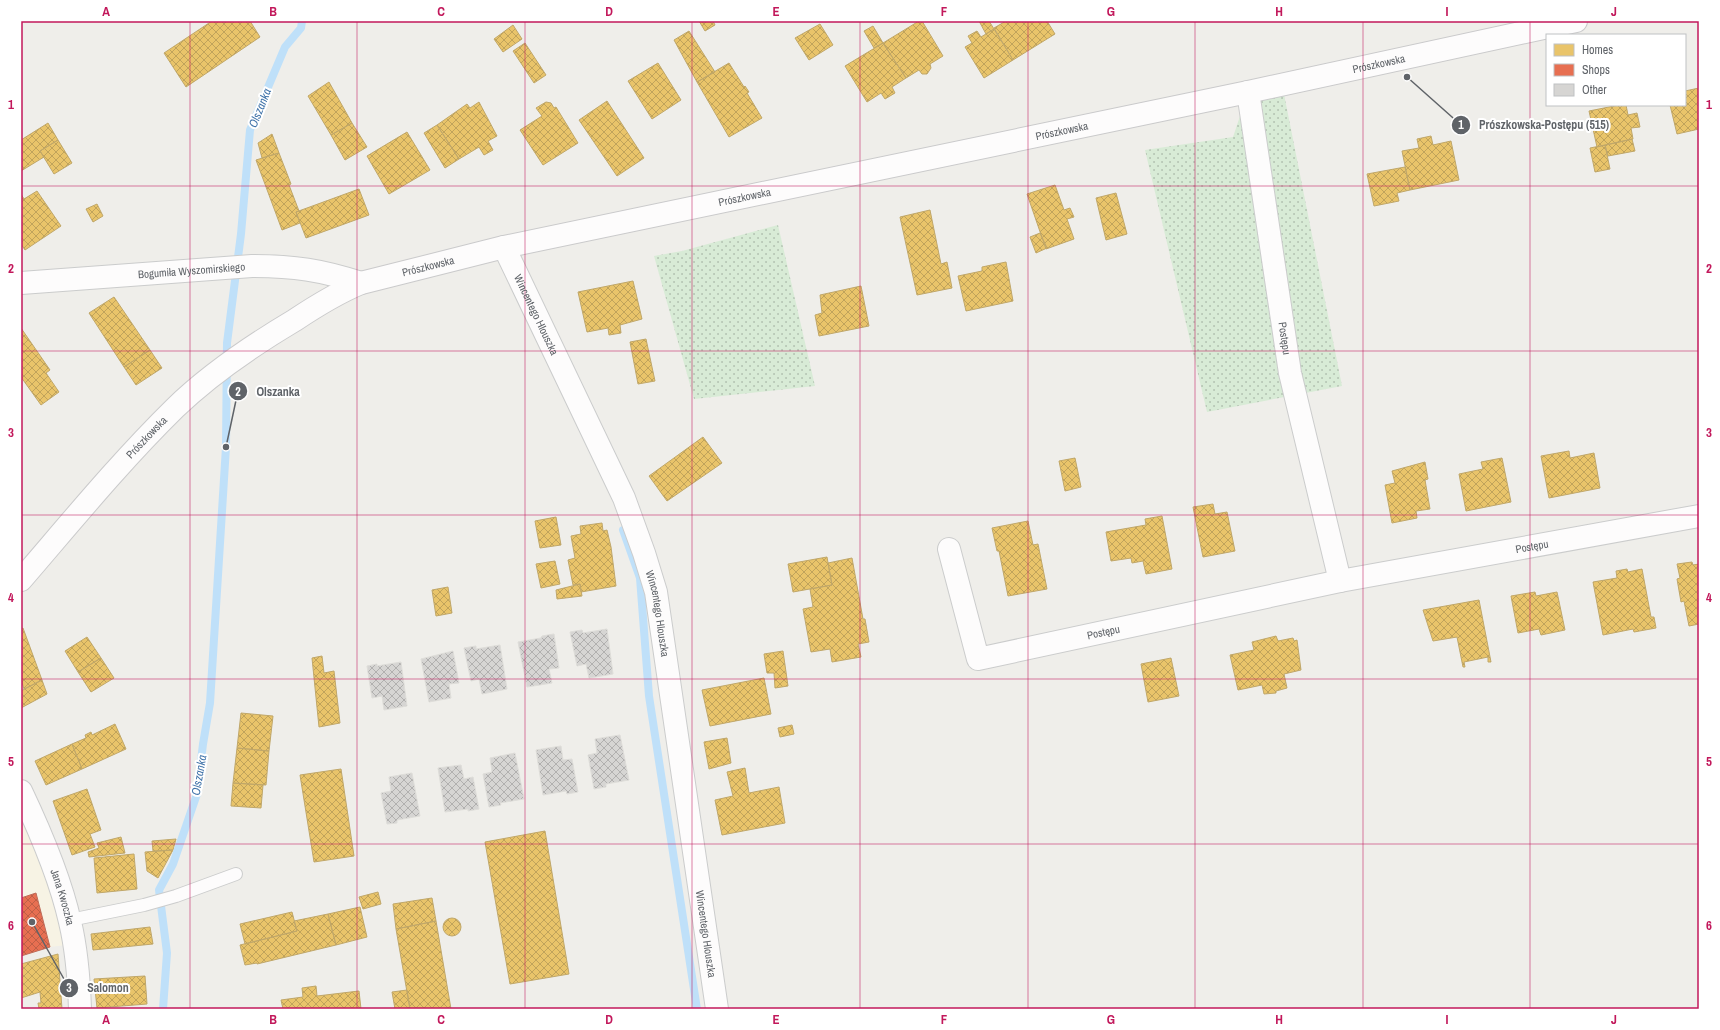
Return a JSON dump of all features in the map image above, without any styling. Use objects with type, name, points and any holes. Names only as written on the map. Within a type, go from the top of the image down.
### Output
[{"type":"street","name":"Prószkowska","points":[[21,580],[136,449],[176,408],[220,370],[250,349],[342,291],[361,282],[504,247],[1248,92],[1576,21]]},
{"type":"street","name":"Postępu","points":[[1248,92],[1290,373],[1340,581]]},
{"type":"street","name":"Wincentego Hlouszka","points":[[504,247],[624,498],[644,553],[656,592],[717,1009]]},
{"type":"street","name":"Bogumiła Wyszomirskiego","points":[[21,283],[252,266],[287,266],[325,272],[361,282]]},
{"type":"street","name":"Postępu","points":[[949,549],[978,659],[1340,581],[1699,516]]},
{"type":"street","name":"Jana Kwoczka","points":[[21,791],[51,863],[70,920],[79,970],[80,1009]]},
{"type":"lane","points":[[70,920],[144,905],[176,896],[236,874]]},
{"type":"shaded area","points":[[21,811],[75,944],[50,947],[21,956]]},
{"type":"green space","points":[[1282,84],[1342,386],[1207,412],[1145,150],[1233,137],[1248,92]]},
{"type":"green space","points":[[778,225],[815,386],[694,399],[654,256],[682,251]]},
{"type":"building: Homes","points":[[212,21],[250,21],[260,37],[186,87],[164,53]]},
{"type":"building: Homes","points":[[699,21],[713,21],[715,25],[705,31]]},
{"type":"building: Homes","points":[[919,21],[922,21],[943,56],[930,64],[931,68],[927,74],[922,74],[919,70],[906,78],[883,43]]},
{"type":"building: Homes","points":[[979,21],[989,21],[994,29],[986,34]]},
{"type":"building: Homes","points":[[1006,21],[1047,21],[1055,34],[1013,60],[994,28]]},
{"type":"building: Homes","points":[[820,24],[833,45],[809,60],[795,38]]},
{"type":"building: Homes","points":[[513,25],[522,39],[503,52],[494,39]]},
{"type":"building: Homes","points":[[873,26],[883,43],[874,48],[864,31]]},
{"type":"building: Homes","points":[[994,29],[1013,60],[984,78],[965,47],[972,43],[968,36],[977,31],[981,37]]},
{"type":"building: Homes","points":[[689,31],[715,72],[697,82],[674,40]]},
{"type":"building: Homes","points":[[525,43],[546,75],[534,83],[513,51]]},
{"type":"building: Homes","points":[[883,43],[906,78],[892,87],[895,93],[885,99],[881,93],[867,102],[845,66]]},
{"type":"building: Homes","points":[[658,63],[681,100],[652,119],[628,81]]},
{"type":"building: Homes","points":[[729,63],[744,87],[745,86],[749,92],[747,93],[762,118],[729,137],[697,82]]},
{"type":"building: Homes","points":[[329,82],[352,123],[331,135],[308,96]]},
{"type":"building: Homes","points":[[1699,88],[1699,129],[1677,134],[1670,106],[1686,106],[1686,91]]},
{"type":"building: Homes","points":[[607,101],[644,158],[617,176],[579,120]]},
{"type":"building: Homes","points":[[479,102],[497,136],[488,141],[493,150],[484,155],[479,147],[459,159],[437,125],[467,104],[470,108]]},
{"type":"building: Homes","points":[[546,102],[551,103],[554,108],[556,107],[578,143],[543,165],[520,130],[542,116],[536,108]]},
{"type":"building: Homes","points":[[1614,106],[1626,106],[1628,115],[1637,113],[1640,127],[1631,128],[1633,139],[1597,147],[1589,111]]},
{"type":"building: Homes","points":[[48,123],[58,140],[40,151],[44,157],[21,171],[21,140]]},
{"type":"building: Homes","points":[[352,123],[367,147],[345,160],[331,135]]},
{"type":"building: Homes","points":[[437,125],[459,159],[445,168],[424,133]]},
{"type":"building: Homes","points":[[407,132],[430,170],[389,194],[367,156]]},
{"type":"building: Homes","points":[[272,134],[279,153],[262,158],[258,143]]},
{"type":"building: Homes","points":[[1431,136],[1433,145],[1451,141],[1459,180],[1410,190],[1402,151],[1419,148],[1417,139]]},
{"type":"building: Homes","points":[[1632,139],[1635,151],[1608,156],[1605,145]]},
{"type":"building: Homes","points":[[58,140],[72,163],[54,174],[40,151]]},
{"type":"building: Homes","points":[[1605,145],[1610,169],[1595,172],[1590,148]]},
{"type":"building: Homes","points":[[279,153],[291,184],[289,185],[299,211],[296,212],[300,223],[282,230],[256,160]]},
{"type":"building: Homes","points":[[1405,167],[1410,190],[1397,193],[1399,201],[1374,206],[1367,174]]},
{"type":"building: Homes","points":[[1055,185],[1064,210],[1070,208],[1074,217],[1067,219],[1074,239],[1046,249],[1027,194]]},
{"type":"building: Homes","points":[[359,189],[369,215],[306,238],[296,212]]},
{"type":"building: Homes","points":[[37,191],[61,226],[25,250],[21,244],[21,194],[24,199]]},
{"type":"building: Homes","points":[[1116,193],[1127,234],[1106,240],[1096,198]]},
{"type":"building: Homes","points":[[97,204],[103,216],[93,222],[86,209]]},
{"type":"building: Homes","points":[[930,210],[941,264],[947,262],[952,288],[917,295],[900,217]]},
{"type":"building: Homes","points":[[1040,233],[1047,248],[1036,253],[1030,237]]},
{"type":"building: Homes","points":[[1006,262],[1013,301],[966,311],[958,276],[982,271],[982,267]]},
{"type":"building: Homes","points":[[633,281],[642,319],[620,325],[621,333],[609,335],[608,328],[587,332],[578,292]]},
{"type":"building: Homes","points":[[861,286],[869,326],[819,336],[815,315],[822,313],[820,295]]},
{"type":"building: Homes","points":[[114,297],[150,350],[124,367],[89,313]]},
{"type":"building: Homes","points":[[21,328],[50,370],[46,373],[59,392],[41,405],[21,377]]},
{"type":"building: Homes","points":[[646,339],[655,381],[638,384],[630,342]]},
{"type":"building: Homes","points":[[150,350],[162,368],[136,385],[124,367]]},
{"type":"building: Homes","points":[[703,437],[722,463],[667,501],[649,476]]},
{"type":"building: Homes","points":[[1569,451],[1570,458],[1594,453],[1600,488],[1549,498],[1541,456]]},
{"type":"building: Homes","points":[[1075,458],[1081,487],[1065,491],[1059,461]]},
{"type":"building: Homes","points":[[1502,458],[1511,502],[1466,511],[1459,474],[1483,469],[1481,462]]},
{"type":"building: Homes","points":[[1425,462],[1428,479],[1425,480],[1430,509],[1416,511],[1417,518],[1392,523],[1385,485],[1395,483],[1392,471]]},
{"type":"building: Homes","points":[[1213,504],[1215,514],[1227,512],[1235,551],[1203,557],[1193,507]]},
{"type":"building: Homes","points":[[1162,516],[1172,569],[1146,574],[1143,561],[1132,563],[1131,558],[1111,561],[1106,532],[1146,525],[1145,519]]},
{"type":"building: Homes","points":[[556,517],[561,545],[540,548],[535,521]]},
{"type":"building: Homes","points":[[1028,521],[1033,545],[1038,544],[1047,589],[1008,596],[999,551],[997,551],[992,528]]},
{"type":"building: Homes","points":[[602,523],[603,531],[607,530],[611,547],[616,586],[581,592],[580,584],[573,585],[568,560],[575,558],[571,536],[581,534],[580,526]]},
{"type":"building: Homes","points":[[827,557],[832,585],[793,592],[788,564]]},
{"type":"building: Homes","points":[[852,558],[863,619],[865,619],[869,642],[858,644],[861,657],[832,662],[830,649],[811,652],[803,609],[813,607],[810,589],[832,585],[828,563]]},
{"type":"building: Homes","points":[[555,561],[560,584],[541,588],[536,564]]},
{"type":"building: Homes","points":[[1692,562],[1693,565],[1699,564],[1699,624],[1689,626],[1684,601],[1681,602],[1677,579],[1680,578],[1677,564]]},
{"type":"building: Homes","points":[[1627,569],[1628,572],[1642,569],[1651,617],[1654,617],[1656,628],[1634,632],[1633,629],[1603,635],[1593,582],[1617,578],[1616,571]]},
{"type":"building: Homes","points":[[580,584],[582,596],[557,599],[556,590]]},
{"type":"building: Homes","points":[[448,587],[452,613],[436,616],[432,590]]},
{"type":"building: Homes","points":[[1535,592],[1536,596],[1557,592],[1565,630],[1541,635],[1539,629],[1518,633],[1511,596]]},
{"type":"building: Homes","points":[[1479,600],[1491,662],[1488,662],[1488,657],[1464,662],[1465,667],[1463,667],[1457,637],[1433,641],[1423,610]]},
{"type":"building: Homes","points":[[23,628],[42,680],[24,689],[21,679],[21,629]]},
{"type":"building: Homes","points":[[1276,636],[1278,641],[1293,638],[1294,641],[1297,640],[1301,670],[1284,674],[1287,688],[1276,691],[1276,693],[1264,694],[1262,685],[1238,690],[1230,655],[1254,650],[1252,642]]},
{"type":"building: Homes","points":[[87,637],[101,658],[78,672],[65,651]]},
{"type":"building: Homes","points":[[783,651],[788,686],[775,688],[774,673],[767,673],[764,654]]},
{"type":"building: Homes","points":[[322,656],[324,673],[334,671],[340,723],[319,727],[312,658]]},
{"type":"building: Homes","points":[[101,658],[114,678],[91,692],[78,672]]},
{"type":"building: Homes","points":[[1171,658],[1179,696],[1148,702],[1141,664]]},
{"type":"building: Homes","points":[[764,678],[771,714],[710,726],[702,690]]},
{"type":"building: Homes","points":[[42,680],[47,694],[21,708],[21,691]]},
{"type":"building: Homes","points":[[241,713],[273,716],[269,751],[237,748]]},
{"type":"building: Homes","points":[[115,724],[126,749],[82,769],[72,744],[86,738],[85,735],[91,732],[92,735]]},
{"type":"building: Homes","points":[[792,725],[794,734],[780,737],[778,728]]},
{"type":"building: Homes","points":[[727,738],[731,763],[709,769],[704,742]]},
{"type":"building: Homes","points":[[72,744],[82,769],[46,785],[35,761]]},
{"type":"building: Homes","points":[[237,748],[269,751],[266,785],[233,783]]},
{"type":"building: Homes","points":[[745,768],[749,793],[779,787],[785,823],[722,835],[715,800],[733,796],[727,772]]},
{"type":"building: Homes","points":[[341,769],[354,856],[314,862],[300,775]]},
{"type":"building: Homes","points":[[233,783],[263,785],[261,808],[231,806]]},
{"type":"building: Homes","points":[[87,789],[101,830],[90,834],[95,847],[72,855],[53,801]]},
{"type":"building: Homes","points":[[545,831],[569,974],[510,984],[485,842]]},
{"type":"building: Homes","points":[[121,837],[125,853],[89,857],[88,852],[99,848],[97,843]]},
{"type":"building: Homes","points":[[176,839],[173,850],[153,851],[152,841]]},
{"type":"building: Homes","points":[[173,850],[158,878],[147,871],[145,852]]},
{"type":"building: Homes","points":[[134,854],[137,889],[97,893],[94,858]]},
{"type":"building: Homes","points":[[378,892],[381,904],[363,909],[359,897]]},
{"type":"building: Homes","points":[[432,898],[436,921],[396,929],[393,904]]},
{"type":"building: Homes","points":[[360,907],[367,937],[336,945],[328,914]]},
{"type":"building: Homes","points":[[292,912],[297,931],[245,944],[240,924]]},
{"type":"building: Homes","points":[[328,914],[336,945],[257,964],[245,965],[240,945],[297,931],[294,921]]},
{"type":"building: Homes","points":[[452,918],[458,921],[461,927],[458,933],[452,936],[446,933],[443,927],[446,921]]},
{"type":"building: Homes","points":[[436,921],[451,1009],[410,1009],[396,929]]},
{"type":"building: Homes","points":[[150,927],[153,944],[93,950],[91,934]]},
{"type":"building: Homes","points":[[58,954],[62,1009],[39,1009],[38,1003],[41,1003],[40,992],[21,998],[21,964]]},
{"type":"building: Homes","points":[[145,976],[147,1004],[97,1008],[94,979]]},
{"type":"building: Homes","points":[[316,986],[317,996],[359,991],[361,1009],[283,1009],[281,1000],[303,997],[302,988]]},
{"type":"building: Homes","points":[[407,990],[410,1009],[395,1009],[392,992]]},
{"type":"building: Shops","points":[[36,893],[50,947],[21,956],[21,898]]},
{"type":"building: Other","points":[[607,629],[613,674],[589,678],[586,664],[577,666],[570,632],[582,630],[583,633]]},
{"type":"building: Other","points":[[554,634],[559,668],[549,669],[552,683],[527,687],[518,642]]},
{"type":"building: Other","points":[[500,645],[507,689],[482,694],[479,679],[471,681],[464,648],[476,646],[476,649]]},
{"type":"building: Other","points":[[453,651],[459,683],[449,684],[451,698],[429,702],[421,659]]},
{"type":"building: Other","points":[[401,662],[407,706],[384,710],[382,696],[372,698],[367,666]]},
{"type":"building: Other","points":[[620,735],[629,780],[606,784],[606,787],[594,789],[588,755],[597,753],[595,739]]},
{"type":"building: Other","points":[[561,746],[563,760],[572,759],[578,792],[567,794],[566,791],[543,795],[536,750]]},
{"type":"building: Other","points":[[515,753],[524,799],[500,803],[501,805],[489,807],[483,774],[492,772],[490,758]]},
{"type":"building: Other","points":[[461,765],[464,779],[473,777],[479,809],[445,812],[438,768]]},
{"type":"building: Other","points":[[412,773],[420,816],[397,820],[397,823],[387,824],[381,793],[391,791],[389,777]]},
{"type":"waterway","name":"Olszanka","points":[[163,1009],[167,953],[159,890],[173,864],[197,794],[210,703],[226,447],[227,343],[241,234],[250,130],[285,47],[301,28],[302,21]]},
{"type":"waterway","points":[[623,530],[640,578],[649,696],[697,1009]]},
{"type":"place","name":"Prószkowska-Postępu (515)","points":[[1407,77]]},
{"type":"place","name":"Olszanka","points":[[226,447]]},
{"type":"place","name":"Salomon","points":[[32,922]]}]
